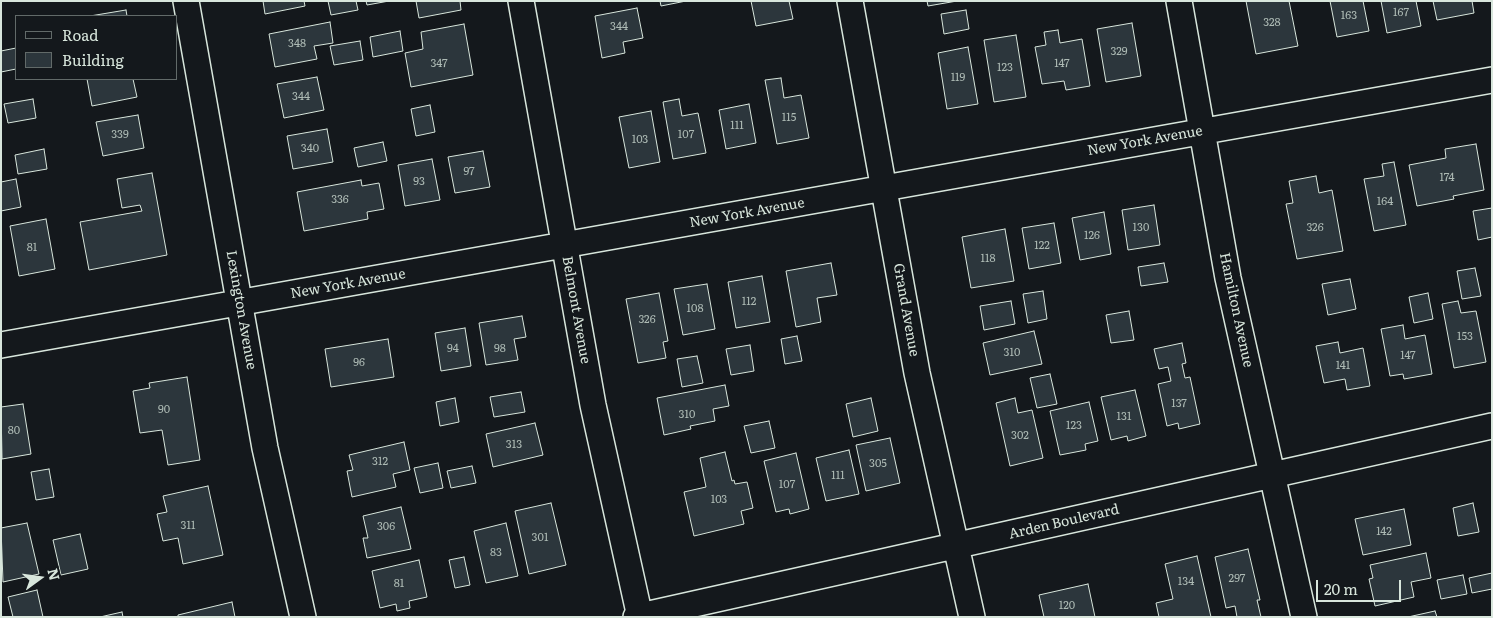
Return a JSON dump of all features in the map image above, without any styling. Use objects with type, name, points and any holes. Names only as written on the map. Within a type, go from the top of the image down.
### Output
[{"type":"street","name":"Lexington Avenue","points":[[186,1],[265,448],[303,617]]},
{"type":"street","name":"Belmont Avenue","points":[[521,1],[593,405],[639,616]]},
{"type":"street","name":"Grand Avenue","points":[[850,1],[917,373],[972,617]]},
{"type":"street","name":"Hamilton Avenue","points":[[1179,1],[1228,278],[1304,617]]},
{"type":"street","name":"New York Avenue","points":[[1,345],[1492,80]]},
{"type":"street","name":"Arden Boulevard","points":[[639,616],[1492,426]]},
{"type":"building","points":[[263,1],[304,1],[305,6],[265,14]]},
{"type":"building","points":[[328,1],[356,1],[358,10],[331,15]]},
{"type":"building","points":[[366,1],[389,1],[367,5]]},
{"type":"building","points":[[416,1],[460,1],[461,10],[419,18]]},
{"type":"building","points":[[660,1],[686,1],[661,6]]},
{"type":"building","points":[[751,1],[789,1],[793,19],[756,26]]},
{"type":"building","points":[[927,1],[957,1],[928,6]]},
{"type":"building","points":[[1246,1],[1289,1],[1298,46],[1256,54]]},
{"type":"building","points":[[1330,1],[1363,1],[1369,31],[1337,37]]},
{"type":"building","points":[[1381,1],[1416,1],[1421,26],[1387,33]]},
{"type":"building","points":[[1433,1],[1472,1],[1474,13],[1437,20]]},
{"type":"building","points":[[637,8],[643,38],[623,42],[625,53],[602,58],[595,16]]},
{"type":"building","points":[[126,10],[127,15],[96,15]]},
{"type":"building","points":[[966,10],[969,29],[944,34],[941,14]]},
{"type":"building","points":[[330,22],[333,43],[314,46],[317,59],[275,67],[269,34]]},
{"type":"building","points":[[1132,23],[1141,76],[1106,82],[1097,29]]},
{"type":"building","points":[[464,24],[473,75],[411,87],[405,53],[423,49],[421,32]]},
{"type":"building","points":[[1058,30],[1060,43],[1082,39],[1090,86],[1066,90],[1064,81],[1042,84],[1035,47],[1046,45],[1044,32]]},
{"type":"building","points":[[400,31],[403,51],[373,57],[370,37]]},
{"type":"building","points":[[1016,35],[1026,97],[994,102],[984,40]]},
{"type":"building","points":[[360,41],[363,60],[334,65],[330,46]]},
{"type":"building","points":[[968,47],[978,104],[947,109],[938,53]]},
{"type":"building","points":[[15,48],[15,69],[1,72],[1,51]]},
{"type":"building","points":[[317,77],[324,110],[284,118],[277,84]]},
{"type":"building","points":[[781,78],[784,98],[801,95],[809,138],[777,144],[765,80]]},
{"type":"building","points":[[87,80],[133,80],[137,97],[92,106]]},
{"type":"building","points":[[33,99],[36,118],[8,123],[4,104]]},
{"type":"building","points":[[679,99],[682,116],[698,113],[706,153],[673,159],[663,102]]},
{"type":"building","points":[[749,104],[756,143],[726,149],[719,110]]},
{"type":"building","points":[[430,105],[435,132],[416,136],[411,109]]},
{"type":"building","points":[[651,111],[660,162],[629,168],[619,117]]},
{"type":"building","points":[[138,115],[144,148],[103,156],[96,122]]},
{"type":"building","points":[[327,129],[333,162],[293,169],[287,136]]},
{"type":"building","points":[[383,142],[387,161],[358,167],[354,148]]},
{"type":"building","points":[[1476,144],[1484,190],[1453,196],[1454,199],[1417,206],[1409,165],[1446,158],[1445,149]]},
{"type":"building","points":[[44,149],[47,169],[18,174],[15,155]]},
{"type":"building","points":[[483,151],[490,187],[455,193],[448,157]]},
{"type":"building","points":[[432,159],[440,200],[405,206],[398,165]]},
{"type":"building","points":[[1394,162],[1406,225],[1374,231],[1364,179],[1384,176],[1382,164]]},
{"type":"building","points":[[152,173],[167,255],[89,270],[80,222],[142,211],[140,205],[122,208],[117,179]]},
{"type":"building","points":[[1316,176],[1319,193],[1332,190],[1343,251],[1297,259],[1286,204],[1293,203],[1289,181]]},
{"type":"building","points":[[16,179],[21,207],[1,211],[1,182]]},
{"type":"building","points":[[361,180],[362,186],[379,183],[384,209],[367,212],[368,219],[304,231],[297,192]]},
{"type":"building","points":[[1154,205],[1160,245],[1128,250],[1122,210]]},
{"type":"building","points":[[1492,208],[1492,237],[1478,240],[1473,211]]},
{"type":"building","points":[[1104,212],[1111,254],[1080,260],[1072,218]]},
{"type":"building","points":[[46,219],[55,269],[19,276],[10,226]]},
{"type":"building","points":[[1054,223],[1061,263],[1029,269],[1022,228]]},
{"type":"building","points":[[1005,229],[1014,281],[971,288],[962,237]]},
{"type":"building","points":[[831,263],[837,295],[817,298],[821,322],[796,327],[786,271]]},
{"type":"building","points":[[1164,263],[1168,282],[1141,286],[1138,267]]},
{"type":"building","points":[[1475,268],[1481,296],[1462,299],[1457,271]]},
{"type":"building","points":[[762,276],[770,322],[736,328],[728,282]]},
{"type":"building","points":[[1350,279],[1356,309],[1328,315],[1322,284]]},
{"type":"building","points":[[707,284],[715,329],[683,335],[674,289]]},
{"type":"building","points":[[1043,291],[1047,319],[1028,323],[1023,294]]},
{"type":"building","points":[[659,293],[668,341],[663,342],[666,358],[638,363],[626,299]]},
{"type":"building","points":[[1428,293],[1433,319],[1414,323],[1409,297]]},
{"type":"building","points":[[1011,301],[1015,324],[984,330],[980,306]]},
{"type":"building","points":[[1458,301],[1461,313],[1476,311],[1486,362],[1454,368],[1442,304]]},
{"type":"building","points":[[1129,311],[1134,340],[1111,343],[1106,315]]},
{"type":"building","points":[[522,316],[526,337],[514,339],[518,360],[486,365],[479,323]]},
{"type":"building","points":[[1403,325],[1405,339],[1425,335],[1432,374],[1404,379],[1403,374],[1390,376],[1381,329]]},
{"type":"building","points":[[465,328],[471,366],[441,371],[435,333]]},
{"type":"building","points":[[1034,331],[1042,364],[990,375],[983,343]]},
{"type":"building","points":[[797,336],[802,361],[785,364],[781,339]]},
{"type":"building","points":[[388,339],[394,377],[331,387],[325,349]]},
{"type":"building","points":[[1338,342],[1340,353],[1363,348],[1370,386],[1347,390],[1345,379],[1324,383],[1316,346]]},
{"type":"building","points":[[1182,343],[1186,363],[1182,364],[1185,378],[1190,377],[1200,424],[1179,429],[1178,423],[1167,426],[1158,384],[1171,381],[1168,367],[1159,369],[1154,349]]},
{"type":"building","points":[[750,345],[754,371],[731,375],[726,349]]},
{"type":"building","points":[[697,356],[703,383],[682,387],[677,359]]},
{"type":"building","points":[[1050,374],[1057,404],[1037,408],[1030,378]]},
{"type":"building","points":[[187,377],[200,460],[168,465],[162,430],[140,433],[133,391],[150,388],[149,383]]},
{"type":"building","points":[[725,385],[729,406],[713,409],[715,421],[690,426],[691,429],[664,435],[657,398]]},
{"type":"building","points":[[1135,390],[1146,436],[1128,441],[1127,436],[1111,440],[1101,397]]},
{"type":"building","points":[[521,392],[525,412],[494,417],[490,397]]},
{"type":"building","points":[[455,398],[459,422],[440,426],[436,402]]},
{"type":"building","points":[[871,398],[878,431],[853,437],[846,404]]},
{"type":"building","points":[[1015,398],[1018,413],[1032,410],[1043,458],[1010,466],[996,403]]},
{"type":"building","points":[[1089,402],[1098,441],[1085,444],[1086,450],[1060,455],[1050,411]]},
{"type":"building","points":[[23,404],[31,454],[2,459],[1,407]]},
{"type":"building","points":[[769,421],[775,448],[751,453],[744,426]]},
{"type":"building","points":[[535,423],[543,455],[493,467],[486,434]]},
{"type":"building","points":[[890,438],[900,483],[866,491],[856,445]]},
{"type":"building","points":[[404,442],[410,470],[393,474],[396,487],[352,497],[347,471],[353,470],[349,455]]},
{"type":"building","points":[[849,450],[859,494],[826,501],[816,458]]},
{"type":"building","points":[[725,452],[732,481],[734,480],[735,484],[747,482],[753,508],[741,511],[744,524],[694,536],[684,492],[706,487],[700,458]]},
{"type":"building","points":[[796,453],[809,509],[790,514],[789,509],[776,512],[764,461]]},
{"type":"building","points":[[438,463],[443,488],[420,493],[414,468]]},
{"type":"building","points":[[472,466],[476,483],[451,488],[447,471]]},
{"type":"building","points":[[49,469],[54,497],[36,500],[31,472]]},
{"type":"building","points":[[208,486],[223,555],[183,564],[178,538],[163,541],[157,514],[167,512],[163,496]]},
{"type":"building","points":[[551,503],[566,565],[529,574],[515,511]]},
{"type":"building","points":[[1473,503],[1479,532],[1458,536],[1453,508]]},
{"type":"building","points":[[401,507],[411,549],[367,558],[363,538],[368,538],[363,516]]},
{"type":"building","points":[[1404,509],[1411,545],[1363,555],[1355,519]]},
{"type":"building","points":[[27,523],[39,574],[3,582],[1,528]]},
{"type":"building","points":[[506,523],[518,576],[486,583],[474,531]]},
{"type":"building","points":[[80,534],[88,569],[61,575],[53,540]]},
{"type":"building","points":[[1248,549],[1260,600],[1257,600],[1261,617],[1237,617],[1235,606],[1226,608],[1215,557]]},
{"type":"building","points":[[1426,553],[1431,578],[1411,582],[1414,597],[1375,606],[1369,579],[1373,578],[1370,565]]},
{"type":"building","points":[[1197,556],[1211,617],[1159,617],[1156,603],[1173,599],[1165,564]]},
{"type":"building","points":[[464,557],[470,585],[455,588],[449,560]]},
{"type":"building","points":[[419,560],[427,597],[409,601],[410,608],[397,611],[396,604],[380,608],[372,571]]},
{"type":"building","points":[[1492,573],[1492,589],[1472,593],[1469,578]]},
{"type":"building","points":[[1463,575],[1467,594],[1441,599],[1437,580]]},
{"type":"building","points":[[1088,584],[1095,617],[1044,617],[1039,595]]},
{"type":"building","points":[[37,590],[43,617],[13,617],[8,597]]},
{"type":"building","points":[[232,602],[235,617],[178,617],[178,615]]},
{"type":"building","points":[[1435,611],[1437,617],[1408,617]]},
{"type":"building","points":[[122,612],[123,617],[100,617]]}]
